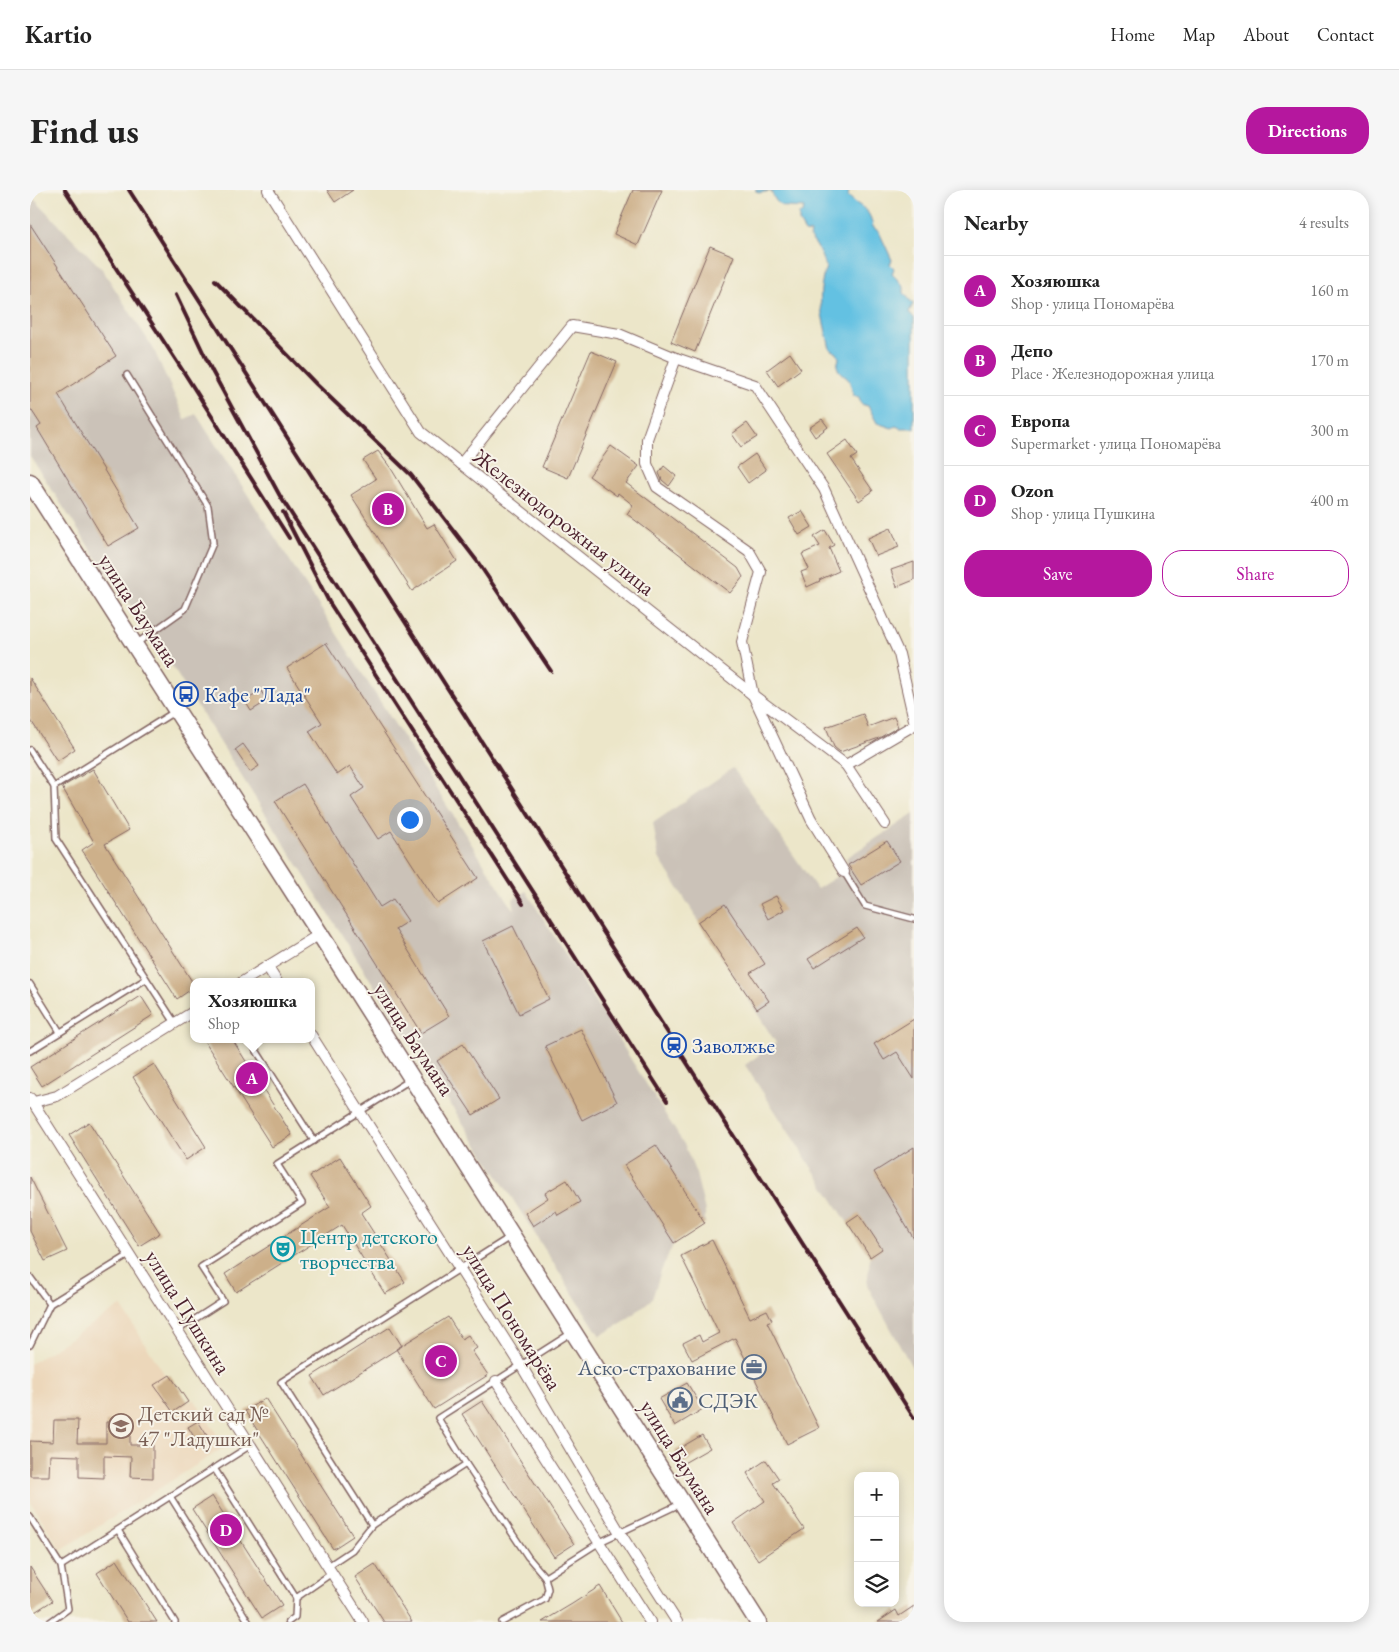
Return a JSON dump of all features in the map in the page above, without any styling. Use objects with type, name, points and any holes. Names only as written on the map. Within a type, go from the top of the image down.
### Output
[{"type":"main road","name":"улица Баумана","points":[[30,482],[758,1622]]},
{"type":"street","name":"Железнодорожная улица","points":[[268,190],[421,432],[753,695],[811,819],[844,872]]},
{"type":"street","points":[[461,464],[572,326],[619,334],[676,358],[754,385],[824,489],[899,654],[914,720]]},
{"type":"street","points":[[676,358],[647,439],[647,464],[657,487],[749,550],[761,572],[742,642],[753,695],[846,765],[885,824]]},
{"type":"street","points":[[846,765],[914,725]]},
{"type":"street","points":[[248,978],[320,934]]},
{"type":"street","points":[[267,966],[274,978]]},
{"type":"street","points":[[31,1102],[57,1096],[190,1014]]},
{"type":"street","name":"улица Пономарёва","points":[[315,1041],[521,1365],[620,1533],[675,1621]]},
{"type":"street","name":"улица Пушкина","points":[[31,1102],[130,1254],[363,1622]]},
{"type":"street","name":"улица Пономарёва","points":[[496,1381],[650,1622]]},
{"type":"lane","points":[[127,376],[208,506],[213,543],[184,609],[134,645]]},
{"type":"lane","points":[[54,787],[177,711]]},
{"type":"lane","points":[[30,750],[54,787],[56,839],[175,1023]]},
{"type":"lane","points":[[844,872],[865,906],[914,919]]},
{"type":"lane","points":[[30,1051],[146,979]]},
{"type":"lane","points":[[30,984],[60,1032]]},
{"type":"lane","points":[[252,1043],[314,1141]]},
{"type":"lane","points":[[178,1330],[223,1301],[201,1267],[302,1203],[278,1164],[412,1078]]},
{"type":"lane","points":[[372,1525],[281,1382],[512,1235]]},
{"type":"lane","points":[[30,1345],[50,1304],[130,1254]]},
{"type":"lane","points":[[30,1277],[50,1304]]},
{"type":"lane","points":[[502,1622],[545,1599],[548,1589],[545,1577],[528,1557],[438,1418],[574,1332]]},
{"type":"lane","points":[[61,1566],[251,1445]]},
{"type":"lane","points":[[296,1598],[352,1550],[372,1525],[466,1464]]},
{"type":"lane","points":[[214,1468],[296,1598],[295,1618],[288,1622]]},
{"type":"lane","points":[[170,1496],[248,1622]]},
{"type":"lane","points":[[545,1577],[600,1542],[683,1502]]},
{"type":"lane","points":[[30,1517],[61,1566],[68,1610],[50,1622]]},
{"type":"lane","points":[[118,1530],[175,1622]]},
{"type":"shaded area","points":[[30,195],[102,269],[153,348],[185,419],[196,414],[515,912],[513,899],[526,891],[685,1146],[696,1174],[705,1211],[705,1223],[674,1243],[661,1271],[652,1299],[626,1320],[600,1336],[416,1052],[151,633],[95,556],[30,456]]},
{"type":"shaded area","points":[[733,768],[817,889],[850,868],[846,858],[914,814],[914,1371],[867,1285],[870,1257],[745,1065],[776,1043],[659,858],[653,823]]},
{"type":"shaded area","name":"Детский сад № 47 \"Ладушки\"","points":[[121,1306],[184,1405],[194,1399],[225,1447],[61,1550],[30,1501],[30,1364]]},
{"type":"water","points":[[755,190],[849,190],[848,196],[867,212],[873,227],[879,232],[892,260],[890,264],[894,268],[892,274],[904,286],[904,293],[913,304],[909,312],[914,318],[914,428],[900,428],[896,426],[892,428],[877,423],[868,406],[861,404],[859,397],[854,396],[849,380],[839,371],[837,366],[839,358],[837,353],[830,349],[821,308],[821,289],[826,267],[818,248],[810,238],[811,233],[805,232],[799,222],[799,214],[803,212],[804,208],[780,205],[771,191],[758,193]]},
{"type":"building","points":[[327,190],[353,190],[335,202]]},
{"type":"building","points":[[633,190],[662,190],[638,245],[614,234]]},
{"type":"building","points":[[30,224],[116,356],[58,394],[139,528],[108,546],[37,428],[41,425],[30,408]]},
{"type":"building","points":[[710,246],[734,256],[695,352],[671,342]]},
{"type":"building","points":[[591,351],[617,362],[568,478],[542,467]]},
{"type":"building","points":[[790,353],[801,369],[778,386],[767,370]]},
{"type":"building","points":[[822,419],[828,427],[815,437],[809,428]]},
{"type":"building","points":[[747,423],[757,437],[741,447],[732,434]]},
{"type":"building","points":[[847,440],[857,455],[851,459],[873,491],[859,501],[827,454]]},
{"type":"building","points":[[611,446],[639,466],[626,483],[738,568],[743,577],[730,593],[627,514],[633,505],[618,493],[617,496],[589,476]]},
{"type":"building","points":[[378,451],[392,470],[427,528],[434,524],[457,561],[412,591],[351,495],[376,479],[363,460]]},
{"type":"building","points":[[755,454],[766,470],[748,483],[737,467]]},
{"type":"building","points":[[664,466],[676,476],[669,486],[662,480],[659,473]]},
{"type":"building","points":[[802,511],[812,527],[799,535],[789,518]]},
{"type":"building","points":[[891,528],[899,547],[876,556],[868,538]]},
{"type":"building","points":[[825,530],[834,545],[829,548],[839,571],[807,587],[801,572],[809,569],[802,554],[820,546],[814,537]]},
{"type":"building","points":[[914,562],[914,580],[897,587],[891,570]]},
{"type":"building","points":[[326,643],[478,878],[438,904],[391,831],[378,839],[351,797],[364,788],[350,766],[337,775],[309,731],[322,723],[287,668]]},
{"type":"building","points":[[30,678],[75,749],[57,761],[30,719]]},
{"type":"building","points":[[261,691],[267,701],[251,711],[245,701]]},
{"type":"building","points":[[863,714],[868,727],[894,717],[898,727],[879,738],[840,752],[834,747],[826,727]]},
{"type":"building","points":[[243,744],[259,766],[250,772],[235,750]]},
{"type":"building","points":[[93,769],[129,830],[105,844],[190,978],[190,990],[177,999],[82,850],[94,842],[62,787]]},
{"type":"building","points":[[303,784],[380,907],[393,899],[408,921],[395,929],[449,1016],[421,1033],[275,801]]},
{"type":"building","points":[[887,841],[900,861],[861,885],[848,865]]},
{"type":"building","points":[[776,896],[784,910],[768,919],[760,904]]},
{"type":"building","points":[[725,904],[765,964],[750,973],[769,1001],[757,1009],[698,922]]},
{"type":"building","points":[[513,926],[549,999],[519,1014],[483,941]]},
{"type":"building","points":[[857,928],[863,937],[814,968],[808,959]]},
{"type":"building","points":[[141,996],[153,1015],[42,1086],[30,1067]]},
{"type":"building","points":[[914,1019],[914,1079],[897,1052],[884,1060],[874,1044]]},
{"type":"building","points":[[581,1029],[617,1102],[582,1120],[545,1046]]},
{"type":"building","points":[[206,1043],[234,1043],[292,1135],[272,1147]]},
{"type":"building","points":[[463,1044],[499,1099],[473,1115],[437,1061]]},
{"type":"building","points":[[154,1064],[206,1147],[186,1160],[133,1077]]},
{"type":"building","points":[[89,1122],[160,1233],[139,1246],[69,1135]]},
{"type":"building","points":[[656,1145],[705,1223],[674,1243],[624,1165]]},
{"type":"building","points":[[914,1147],[914,1239],[874,1172]]},
{"type":"building","points":[[340,1157],[371,1206],[361,1213],[405,1282],[385,1294],[342,1225],[236,1292],[225,1274],[330,1207],[310,1176]]},
{"type":"building","points":[[30,1177],[67,1251],[45,1261],[30,1231]]},
{"type":"building","points":[[567,1180],[580,1202],[558,1215],[556,1211],[533,1226],[525,1213],[548,1198],[545,1193]]},
{"type":"building","points":[[859,1214],[882,1249],[870,1257],[847,1222]]},
{"type":"building","points":[[712,1240],[750,1318],[767,1310],[772,1320],[767,1322],[819,1428],[787,1444],[735,1338],[692,1360],[683,1343],[699,1335],[702,1342],[719,1333],[681,1256]]},
{"type":"building","points":[[448,1317],[462,1339],[468,1335],[477,1348],[472,1351],[488,1375],[434,1409],[396,1349]]},
{"type":"building","points":[[390,1327],[402,1346],[324,1395],[312,1376]]},
{"type":"building","points":[[170,1375],[188,1402],[173,1412],[154,1385]]},
{"type":"building","points":[[687,1383],[703,1409],[675,1426],[659,1399]]},
{"type":"building","points":[[265,1398],[353,1536],[333,1549],[245,1411]]},
{"type":"building","points":[[482,1401],[574,1544],[554,1557],[462,1414]]},
{"type":"building","points":[[54,1420],[78,1420],[77,1443],[106,1443],[106,1422],[130,1422],[130,1445],[153,1445],[153,1478],[130,1477],[131,1457],[104,1456],[104,1478],[79,1477],[79,1456],[50,1455],[49,1476],[30,1476],[30,1441],[53,1442]]},
{"type":"building","points":[[198,1421],[209,1439],[199,1445],[188,1427]]},
{"type":"building","points":[[702,1435],[710,1448],[682,1464],[675,1451]]},
{"type":"building","points":[[766,1460],[779,1479],[773,1483],[804,1529],[758,1560],[733,1523],[765,1501],[747,1473]]},
{"type":"building","points":[[212,1496],[282,1605],[262,1618],[192,1509]]},
{"type":"building","points":[[117,1560],[157,1622],[128,1622],[97,1573]]},
{"type":"building","points":[[375,1564],[412,1622],[384,1622],[355,1577]]},
{"type":"building","points":[[30,1567],[52,1601],[30,1615]]},
{"type":"building","points":[[600,1586],[622,1622],[542,1622],[572,1604]]},
{"type":"building","points":[[914,1606],[914,1622],[878,1622],[896,1610],[899,1616]]},
{"type":"railway","points":[[65,190],[289,538]]},
{"type":"railway","points":[[129,190],[914,1418]]},
{"type":"railway","points":[[215,280],[316,384],[411,475],[477,561],[551,671]]},
{"type":"railway","points":[[176,295],[212,371],[280,496],[667,1101]]},
{"type":"railway","points":[[283,512],[329,602],[523,904]]},
{"type":"place","name":"Депо","points":[[388,509]]},
{"type":"place","name":"Кафе \"Лада\"","points":[[186,694]]},
{"type":"place","name":"Заволжье","points":[[674,1045]]},
{"type":"place","name":"Хозяюшка","points":[[252,1078]]},
{"type":"place","name":"Центр детского творчества","points":[[283,1249]]},
{"type":"place","name":"Европа","points":[[441,1361]]},
{"type":"place","name":"Аско-страхование","points":[[754,1367]]},
{"type":"place","name":"СДЭК","points":[[680,1400]]},
{"type":"place","name":"Детский сад № 47 \"Ладушки\"","points":[[121,1426]]},
{"type":"place","name":"Ozon","points":[[226,1530]]}]
